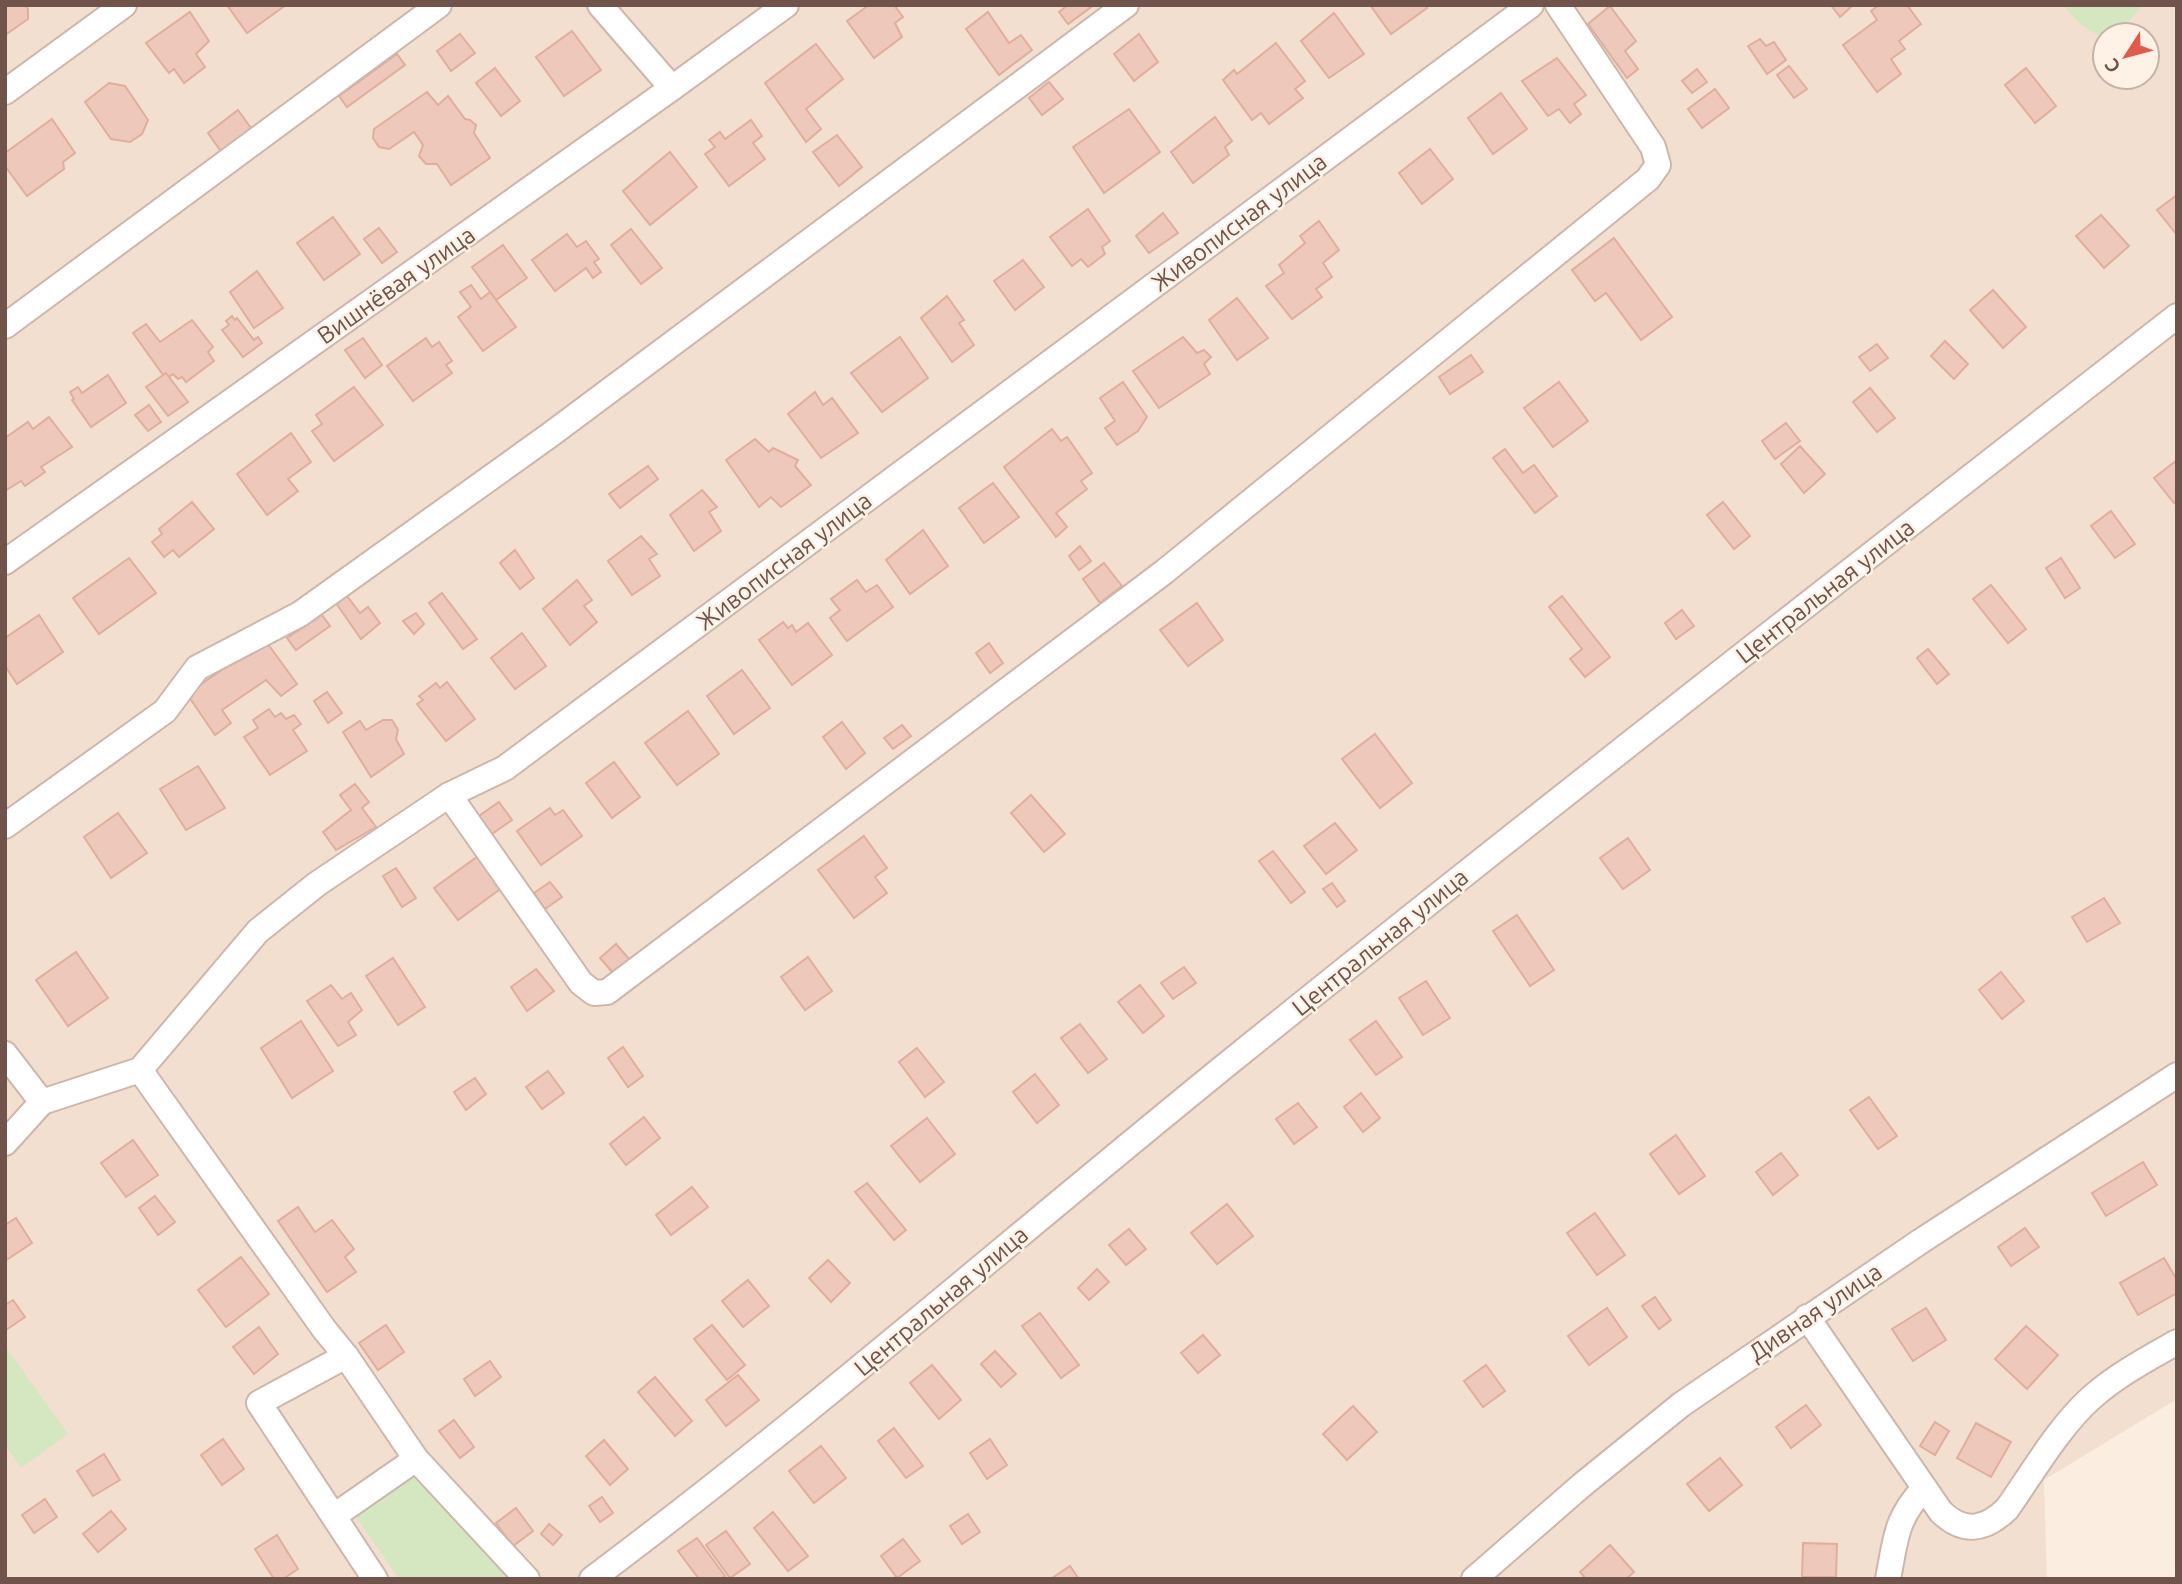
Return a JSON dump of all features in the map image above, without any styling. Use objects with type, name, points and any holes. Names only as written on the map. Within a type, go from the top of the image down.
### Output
[{"type":"street","points":[[5,92],[124,5]]},
{"type":"street","points":[[5,326],[439,5]]},
{"type":"street","points":[[600,5],[673,88]]},
{"type":"street","name":"Вишнёвая улица","points":[[5,562],[786,5]]},
{"type":"street","points":[[5,826],[165,710],[198,668],[300,614],[550,435],[1126,5]]},
{"type":"street","name":"Живописная улица","points":[[140,1070],[258,931],[317,884],[449,795],[505,768],[1531,5]]},
{"type":"street","points":[[449,795],[581,983],[594,993],[607,992],[1164,572],[1648,180],[1658,165],[1653,147],[1558,5]]},
{"type":"street","name":"Центральная улица","points":[[592,1579],[770,1442],[1238,1056],[1625,748],[2177,316]]},
{"type":"street","points":[[5,1054],[41,1102]]},
{"type":"street","points":[[5,1143],[41,1102],[140,1070],[346,1356],[416,1459],[527,1579]]},
{"type":"street","name":"Дивная улица","points":[[1475,1579],[1582,1485],[1682,1404],[1807,1317],[2177,1075]]},
{"type":"street","points":[[1807,1317],[1941,1512],[1952,1523],[1970,1528],[1997,1518],[2007,1509],[2075,1415],[2092,1398],[2130,1369],[2177,1342]]},
{"type":"street","points":[[346,1356],[258,1404],[375,1579]]},
{"type":"street","points":[[334,1516],[416,1459]]},
{"type":"street","points":[[1888,1579],[1900,1521],[1924,1488]]},
{"type":"shaded area","points":[[5,5],[2177,5],[2177,1399],[2044,1480],[2047,1579],[5,1579]]},
{"type":"green space","points":[[2063,5],[2143,5],[2129,21],[2091,21],[2091,31]]},
{"type":"green space","points":[[5,1346],[68,1434],[21,1468],[5,1445]]},
{"type":"green space","points":[[415,1472],[513,1579],[399,1579],[356,1517]]},
{"type":"building","points":[[5,5],[25,5],[28,19],[5,35]]},
{"type":"building","points":[[227,5],[286,5],[247,33]]},
{"type":"building","points":[[869,5],[894,5],[903,17],[895,23],[902,37],[874,58],[847,21]]},
{"type":"building","points":[[1068,5],[1094,5],[1068,24],[1059,12]]},
{"type":"building","points":[[1370,5],[1425,5],[1427,8],[1391,34]]},
{"type":"building","points":[[1831,5],[1851,5],[1852,6],[1840,17]]},
{"type":"building","points":[[1879,5],[1907,5],[1921,24],[1899,41],[1905,49],[1891,59],[1901,74],[1877,92],[1843,45],[1877,20],[1871,11]]},
{"type":"building","points":[[1610,6],[1636,41],[1625,51],[1638,69],[1627,78],[1588,24]]},
{"type":"building","points":[[190,12],[209,41],[196,54],[205,67],[184,83],[174,69],[169,73],[146,43]]},
{"type":"building","points":[[988,12],[1009,43],[1021,35],[1032,50],[999,75],[966,29]]},
{"type":"building","points":[[1334,13],[1364,54],[1329,78],[1301,41]]},
{"type":"building","points":[[572,31],[601,70],[564,96],[536,57]]},
{"type":"building","points":[[460,34],[475,53],[451,71],[437,51]]},
{"type":"building","points":[[1139,34],[1158,62],[1134,81],[1114,54]]},
{"type":"building","points":[[1760,39],[1766,46],[1774,42],[1786,60],[1767,74],[1748,46]]},
{"type":"building","points":[[1276,43],[1305,81],[1295,89],[1303,98],[1269,124],[1261,113],[1252,120],[1223,80],[1234,70],[1237,74]]},
{"type":"building","points":[[816,44],[843,79],[806,109],[821,129],[806,142],[765,83]]},
{"type":"building","points":[[397,54],[405,65],[347,107],[339,96]]},
{"type":"building","points":[[1557,58],[1586,95],[1574,104],[1581,114],[1570,123],[1559,109],[1548,116],[1522,81]]},
{"type":"building","points":[[1789,66],[1807,89],[1794,98],[1777,75]]},
{"type":"building","points":[[495,68],[520,101],[501,116],[476,83]]},
{"type":"building","points":[[2026,68],[2056,106],[2035,123],[2005,85]]},
{"type":"building","points":[[1697,69],[1707,82],[1692,93],[1682,81]]},
{"type":"building","points":[[1049,82],[1063,99],[1042,115],[1029,98]]},
{"type":"building","points":[[109,83],[125,86],[148,120],[142,134],[130,142],[111,139],[85,102]]},
{"type":"building","points":[[1715,89],[1729,108],[1702,128],[1688,109]]},
{"type":"building","points":[[427,92],[438,105],[448,96],[465,119],[476,125],[474,133],[490,158],[451,185],[437,164],[426,164],[419,156],[423,145],[414,132],[389,149],[379,147],[373,138],[374,129]]},
{"type":"building","points":[[1501,93],[1527,129],[1493,154],[1468,118]]},
{"type":"building","points":[[1129,109],[1160,152],[1104,193],[1073,147]]},
{"type":"building","points":[[238,110],[253,131],[222,153],[208,133]]},
{"type":"building","points":[[1215,117],[1232,141],[1225,147],[1229,155],[1193,183],[1171,152]]},
{"type":"building","points":[[52,119],[75,153],[63,162],[64,169],[27,196],[5,166],[5,153]]},
{"type":"building","points":[[751,120],[762,136],[753,143],[765,159],[729,186],[705,154],[715,147],[709,140],[720,132],[725,139]]},
{"type":"building","points":[[837,135],[862,167],[839,186],[813,152]]},
{"type":"building","points":[[1430,149],[1453,179],[1422,204],[1399,173]]},
{"type":"building","points":[[670,152],[697,187],[650,225],[623,191]]},
{"type":"building","points":[[2177,195],[2177,235],[2157,210]]},
{"type":"building","points":[[1088,209],[1110,241],[1102,247],[1105,254],[1088,267],[1081,259],[1072,266],[1050,237]]},
{"type":"building","points":[[1163,213],[1178,233],[1149,253],[1136,236]]},
{"type":"building","points":[[2101,215],[2129,246],[2104,268],[2076,236]]},
{"type":"building","points":[[333,217],[360,254],[324,280],[297,243]]},
{"type":"building","points":[[1319,221],[1339,250],[1323,263],[1332,277],[1316,289],[1322,297],[1292,319],[1266,286],[1284,273],[1279,265],[1305,243],[1300,236]]},
{"type":"building","points":[[379,228],[397,252],[382,263],[364,239]]},
{"type":"building","points":[[631,229],[662,268],[641,284],[611,245]]},
{"type":"building","points":[[567,234],[577,247],[586,241],[599,259],[594,262],[601,272],[593,278],[586,268],[555,291],[532,260]]},
{"type":"building","points":[[1614,238],[1672,317],[1641,340],[1606,293],[1595,301],[1572,270]]},
{"type":"building","points":[[503,245],[527,278],[496,300],[472,267]]},
{"type":"building","points":[[1023,260],[1044,287],[1015,310],[994,281]]},
{"type":"building","points":[[257,271],[283,308],[254,328],[230,292]]},
{"type":"building","points":[[471,285],[481,299],[490,292],[516,327],[483,351],[458,317],[471,307],[460,292]]},
{"type":"building","points":[[1993,290],[2026,327],[2003,348],[1970,310]]},
{"type":"building","points":[[947,296],[964,320],[959,323],[974,345],[952,362],[921,318]]},
{"type":"building","points":[[1237,298],[1268,338],[1237,360],[1209,320]]},
{"type":"building","points":[[232,316],[235,320],[237,318],[254,340],[258,337],[262,343],[243,357],[222,330],[229,325],[226,321]]},
{"type":"building","points":[[192,320],[213,347],[208,352],[214,361],[186,382],[182,377],[178,379],[173,374],[166,379],[133,333],[146,324],[160,342]]},
{"type":"building","points":[[900,337],[928,378],[882,412],[851,373]]},
{"type":"building","points":[[1183,337],[1197,353],[1204,350],[1211,357],[1204,364],[1210,374],[1159,408],[1133,371]]},
{"type":"building","points":[[363,338],[382,365],[365,378],[345,350]]},
{"type":"building","points":[[426,338],[432,347],[439,342],[452,361],[446,365],[452,373],[413,401],[387,366]]},
{"type":"building","points":[[1945,341],[1968,364],[1954,379],[1931,356]]},
{"type":"building","points":[[1877,344],[1888,358],[1870,371],[1859,357]]},
{"type":"building","points":[[1471,355],[1483,372],[1450,394],[1439,377]]},
{"type":"building","points":[[166,373],[188,402],[168,416],[146,387]]},
{"type":"building","points":[[108,375],[126,403],[91,427],[72,400],[74,399],[70,392],[78,387],[82,393]]},
{"type":"building","points":[[1123,382],[1147,417],[1138,431],[1117,445],[1105,428],[1115,421],[1100,398]]},
{"type":"building","points":[[1559,382],[1588,421],[1553,447],[1524,408]]},
{"type":"building","points":[[354,387],[383,425],[334,461],[312,431],[322,424],[316,415]]},
{"type":"building","points":[[1870,388],[1895,418],[1877,432],[1853,402]]},
{"type":"building","points":[[815,392],[823,405],[832,398],[858,433],[821,458],[788,414]]},
{"type":"building","points":[[149,405],[161,422],[148,431],[135,415]]},
{"type":"building","points":[[49,417],[72,447],[41,467],[45,472],[25,486],[21,481],[5,491],[5,438],[28,422],[33,429]]},
{"type":"building","points":[[1786,423],[1800,441],[1775,459],[1762,441]]},
{"type":"building","points":[[1052,429],[1061,441],[1067,437],[1092,473],[1081,481],[1087,489],[1056,513],[1067,527],[1056,537],[1004,467]]},
{"type":"building","points":[[291,433],[311,462],[288,479],[298,491],[267,515],[237,474]]},
{"type":"building","points":[[755,439],[769,452],[773,448],[798,460],[795,466],[811,485],[781,507],[771,497],[759,507],[726,460]]},
{"type":"building","points":[[1800,446],[1825,474],[1804,493],[1781,464]]},
{"type":"building","points":[[1505,449],[1523,473],[1534,465],[1557,496],[1535,513],[1493,458]]},
{"type":"building","points":[[2177,460],[2177,500],[2174,503],[2154,478]]},
{"type":"building","points":[[648,466],[658,479],[620,508],[609,494]]},
{"type":"building","points":[[993,483],[1019,517],[984,543],[959,508]]},
{"type":"building","points":[[702,490],[717,507],[709,512],[721,531],[694,551],[670,515]]},
{"type":"building","points":[[192,502],[214,529],[179,557],[173,550],[164,557],[152,542],[162,534],[159,529]]},
{"type":"building","points":[[1723,502],[1750,536],[1734,549],[1707,515]]},
{"type":"building","points":[[2111,511],[2135,544],[2115,558],[2091,526]]},
{"type":"building","points":[[923,530],[948,566],[910,594],[886,560]]},
{"type":"building","points":[[641,536],[657,554],[649,559],[660,576],[632,595],[608,561]]},
{"type":"building","points":[[1080,546],[1091,561],[1079,570],[1069,556]]},
{"type":"building","points":[[515,550],[534,578],[520,589],[500,563]]},
{"type":"building","points":[[129,558],[156,593],[99,634],[73,598]]},
{"type":"building","points":[[2061,558],[2080,588],[2065,598],[2046,568]]},
{"type":"building","points":[[1104,563],[1122,586],[1100,603],[1083,579]]},
{"type":"building","points":[[577,580],[592,600],[584,606],[597,622],[570,645],[543,609]]},
{"type":"building","points":[[857,580],[866,592],[877,585],[893,607],[847,641],[830,618],[840,610],[831,599]]},
{"type":"building","points":[[1991,585],[2026,629],[2008,643],[1973,599]]},
{"type":"building","points":[[442,593],[477,639],[463,649],[429,603]]},
{"type":"building","points":[[347,596],[360,613],[368,607],[380,623],[361,639],[336,603]]},
{"type":"building","points":[[1562,596],[1610,657],[1585,677],[1570,659],[1582,649],[1549,607]]},
{"type":"building","points":[[1197,603],[1223,640],[1188,666],[1160,630]]},
{"type":"building","points":[[1682,610],[1694,626],[1676,639],[1665,623]]},
{"type":"building","points":[[416,613],[424,624],[414,634],[403,621]]},
{"type":"building","points":[[39,615],[63,652],[17,684],[5,666],[5,638]]},
{"type":"building","points":[[322,615],[330,626],[296,650],[287,638]]},
{"type":"building","points":[[783,622],[788,628],[792,625],[796,632],[808,623],[832,655],[792,685],[759,640]]},
{"type":"building","points":[[522,633],[546,666],[515,689],[491,658]]},
{"type":"building","points":[[265,640],[297,684],[281,696],[266,680],[222,710],[231,723],[215,735],[187,694]]},
{"type":"building","points":[[989,643],[1003,663],[990,673],[976,653]]},
{"type":"building","points":[[1928,649],[1949,674],[1937,684],[1917,658]]},
{"type":"building","points":[[742,670],[770,708],[734,734],[707,696]]},
{"type":"building","points":[[447,682],[475,719],[446,741],[417,704],[423,700],[419,696],[436,683],[440,688]]},
{"type":"building","points":[[327,692],[342,713],[328,723],[314,701]]},
{"type":"building","points":[[269,709],[275,717],[281,713],[286,719],[294,715],[301,724],[293,730],[307,751],[270,775],[244,737],[258,728],[253,720]]},
{"type":"building","points":[[688,711],[719,754],[677,785],[645,743]]},
{"type":"building","points":[[383,720],[392,720],[398,730],[396,739],[404,754],[371,777],[343,732],[360,721],[366,730]]},
{"type":"building","points":[[842,722],[865,753],[846,769],[823,737]]},
{"type":"building","points":[[902,725],[911,736],[893,749],[884,738]]},
{"type":"building","points":[[1375,734],[1412,783],[1380,808],[1342,759]]},
{"type":"building","points":[[614,762],[640,797],[612,818],[586,783]]},
{"type":"building","points":[[198,766],[225,808],[186,830],[160,789]]},
{"type":"building","points":[[355,784],[369,802],[362,808],[376,827],[336,850],[323,832],[351,810],[340,795]]},
{"type":"building","points":[[1031,795],[1065,834],[1044,852],[1011,813]]},
{"type":"building","points":[[499,802],[512,820],[489,836],[476,818]]},
{"type":"building","points":[[550,808],[555,815],[563,810],[582,836],[541,865],[517,831]]},
{"type":"building","points":[[118,813],[147,853],[111,878],[84,837]]},
{"type":"building","points":[[1335,823],[1357,850],[1326,874],[1304,846]]},
{"type":"building","points":[[864,836],[887,868],[875,877],[887,893],[854,918],[818,870]]},
{"type":"building","points":[[1628,838],[1650,870],[1623,889],[1600,858]]},
{"type":"building","points":[[1273,851],[1305,892],[1291,903],[1259,861]]},
{"type":"building","points":[[481,854],[503,887],[458,920],[434,888]]},
{"type":"building","points":[[396,868],[416,898],[402,907],[383,876]]},
{"type":"building","points":[[550,882],[562,897],[545,909],[534,893]]},
{"type":"building","points":[[1332,883],[1345,901],[1337,907],[1323,889]]},
{"type":"building","points":[[2104,898],[2120,923],[2087,942],[2072,917]]},
{"type":"building","points":[[1517,915],[1554,970],[1530,986],[1493,931]]},
{"type":"building","points":[[616,944],[629,959],[613,973],[600,958]]},
{"type":"building","points":[[76,952],[108,998],[68,1026],[36,980]]},
{"type":"building","points":[[808,957],[832,991],[805,1010],[781,977]]},
{"type":"building","points":[[393,958],[425,1007],[398,1025],[366,976]]},
{"type":"building","points":[[1184,967],[1196,983],[1173,999],[1161,983]]},
{"type":"building","points":[[536,969],[554,991],[527,1011],[511,987]]},
{"type":"building","points":[[2001,972],[2024,1001],[2002,1019],[1979,990]]},
{"type":"building","points":[[1426,981],[1450,1018],[1423,1035],[1399,998]]},
{"type":"building","points":[[331,985],[342,999],[351,993],[362,1010],[348,1022],[356,1035],[338,1046],[307,1001]]},
{"type":"building","points":[[1140,985],[1164,1016],[1143,1033],[1118,1002]]},
{"type":"building","points":[[301,1021],[333,1071],[292,1098],[261,1048]]},
{"type":"building","points":[[1376,1021],[1402,1057],[1376,1075],[1350,1040]]},
{"type":"building","points":[[1080,1024],[1107,1059],[1088,1073],[1061,1038]]},
{"type":"building","points":[[623,1047],[643,1076],[628,1087],[608,1058]]},
{"type":"building","points":[[917,1048],[944,1082],[925,1097],[899,1062]]},
{"type":"building","points":[[548,1071],[564,1093],[542,1109],[526,1087]]},
{"type":"building","points":[[1035,1074],[1059,1105],[1037,1123],[1013,1092]]},
{"type":"building","points":[[475,1078],[486,1094],[466,1110],[454,1092]]},
{"type":"building","points":[[1361,1093],[1380,1118],[1363,1132],[1344,1107]]},
{"type":"building","points":[[1869,1097],[1897,1136],[1878,1149],[1850,1110]]},
{"type":"building","points":[[1298,1103],[1317,1127],[1294,1144],[1276,1119]]},
{"type":"building","points":[[644,1117],[660,1138],[626,1165],[610,1144]]},
{"type":"building","points":[[927,1118],[955,1154],[920,1182],[891,1146]]},
{"type":"building","points":[[1676,1135],[1705,1176],[1679,1194],[1650,1154]]},
{"type":"building","points":[[133,1140],[158,1175],[126,1197],[101,1163]]},
{"type":"building","points":[[1781,1153],[1798,1175],[1773,1195],[1756,1172]]},
{"type":"building","points":[[2143,1162],[2157,1185],[2106,1216],[2092,1193]]},
{"type":"building","points":[[867,1183],[906,1230],[894,1240],[855,1192]]},
{"type":"building","points":[[692,1187],[708,1207],[671,1235],[656,1215]]},
{"type":"building","points":[[155,1196],[175,1222],[158,1235],[139,1208]]},
{"type":"building","points":[[1227,1204],[1253,1236],[1217,1264],[1191,1233]]},
{"type":"building","points":[[298,1207],[315,1232],[332,1220],[354,1249],[345,1257],[356,1272],[327,1292],[278,1221]]},
{"type":"building","points":[[1595,1213],[1625,1255],[1597,1275],[1567,1233]]},
{"type":"building","points":[[16,1218],[32,1243],[5,1261],[5,1225]]},
{"type":"building","points":[[2025,1228],[2039,1247],[2011,1266],[1998,1247]]},
{"type":"building","points":[[1129,1229],[1146,1249],[1126,1265],[1109,1245]]},
{"type":"building","points":[[241,1257],[269,1294],[226,1327],[198,1290]]},
{"type":"building","points":[[2164,1258],[2177,1280],[2177,1293],[2138,1315],[2120,1283]]},
{"type":"building","points":[[828,1260],[850,1283],[831,1302],[809,1278]]},
{"type":"building","points":[[1097,1269],[1109,1282],[1089,1300],[1078,1288]]},
{"type":"building","points":[[748,1280],[769,1306],[743,1327],[722,1301]]},
{"type":"building","points":[[1655,1297],[1671,1320],[1659,1329],[1642,1306]]},
{"type":"building","points":[[13,1300],[25,1317],[6,1330],[5,1305]]},
{"type":"building","points":[[1607,1308],[1627,1337],[1589,1365],[1568,1336]]},
{"type":"building","points":[[1926,1308],[1946,1340],[1913,1361],[1892,1329]]},
{"type":"building","points":[[1040,1313],[1079,1365],[1061,1378],[1022,1326]]},
{"type":"building","points":[[386,1325],[404,1352],[378,1370],[359,1343]]},
{"type":"building","points":[[712,1325],[745,1365],[727,1380],[694,1339]]},
{"type":"building","points":[[2026,1326],[2058,1355],[2027,1389],[1995,1359]]},
{"type":"building","points":[[259,1327],[278,1354],[254,1374],[233,1347]]},
{"type":"building","points":[[1203,1335],[1220,1355],[1198,1373],[1181,1353]]},
{"type":"building","points":[[995,1351],[1016,1374],[1001,1387],[981,1364]]},
{"type":"building","points":[[490,1361],[501,1377],[475,1396],[464,1379]]},
{"type":"building","points":[[932,1365],[961,1400],[939,1419],[910,1383]]},
{"type":"building","points":[[1486,1365],[1505,1391],[1483,1407],[1464,1381]]},
{"type":"building","points":[[738,1375],[759,1400],[726,1426],[706,1400]]},
{"type":"building","points":[[655,1377],[692,1421],[675,1436],[638,1392]]},
{"type":"building","points":[[1806,1405],[1821,1425],[1791,1448],[1776,1427]]},
{"type":"building","points":[[1353,1406],[1377,1432],[1347,1460],[1323,1434]]},
{"type":"building","points":[[454,1420],[474,1447],[460,1458],[439,1431]]},
{"type":"building","points":[[1935,1422],[1949,1431],[1935,1455],[1920,1446]]},
{"type":"building","points":[[1976,1423],[2011,1442],[1991,1477],[1957,1458]]},
{"type":"building","points":[[894,1428],[923,1466],[906,1478],[878,1441]]},
{"type":"building","points":[[223,1439],[244,1469],[222,1485],[201,1455]]},
{"type":"building","points":[[990,1439],[1007,1465],[987,1479],[970,1453]]},
{"type":"building","points":[[604,1440],[628,1469],[610,1485],[586,1456]]},
{"type":"building","points":[[821,1446],[846,1478],[814,1503],[789,1471]]},
{"type":"building","points":[[104,1454],[120,1480],[93,1496],[77,1471]]},
{"type":"building","points":[[1720,1458],[1742,1485],[1709,1511],[1687,1484]]},
{"type":"building","points":[[602,1497],[613,1513],[600,1522],[589,1506]]},
{"type":"building","points":[[45,1499],[57,1517],[34,1533],[22,1515]]},
{"type":"building","points":[[516,1508],[533,1531],[513,1546],[496,1523]]},
{"type":"building","points":[[111,1511],[126,1529],[98,1552],[83,1534]]},
{"type":"building","points":[[773,1512],[808,1556],[788,1571],[754,1528]]},
{"type":"building","points":[[968,1514],[980,1532],[962,1544],[950,1526]]},
{"type":"building","points":[[549,1524],[562,1535],[553,1545],[541,1534]]},
{"type":"building","points":[[726,1531],[750,1564],[730,1578],[706,1545]]},
{"type":"building","points":[[277,1535],[298,1569],[283,1579],[274,1579],[255,1549]]},
{"type":"building","points":[[697,1538],[725,1576],[721,1579],[699,1579],[678,1551]]},
{"type":"building","points":[[903,1539],[920,1561],[897,1578],[881,1556]]},
{"type":"building","points":[[1803,1543],[1837,1544],[1836,1577],[1802,1577]]},
{"type":"building","points":[[1610,1545],[1634,1572],[1626,1579],[1586,1579],[1580,1572]]},
{"type":"building","points":[[1070,1566],[1079,1579],[1051,1579]]}]
